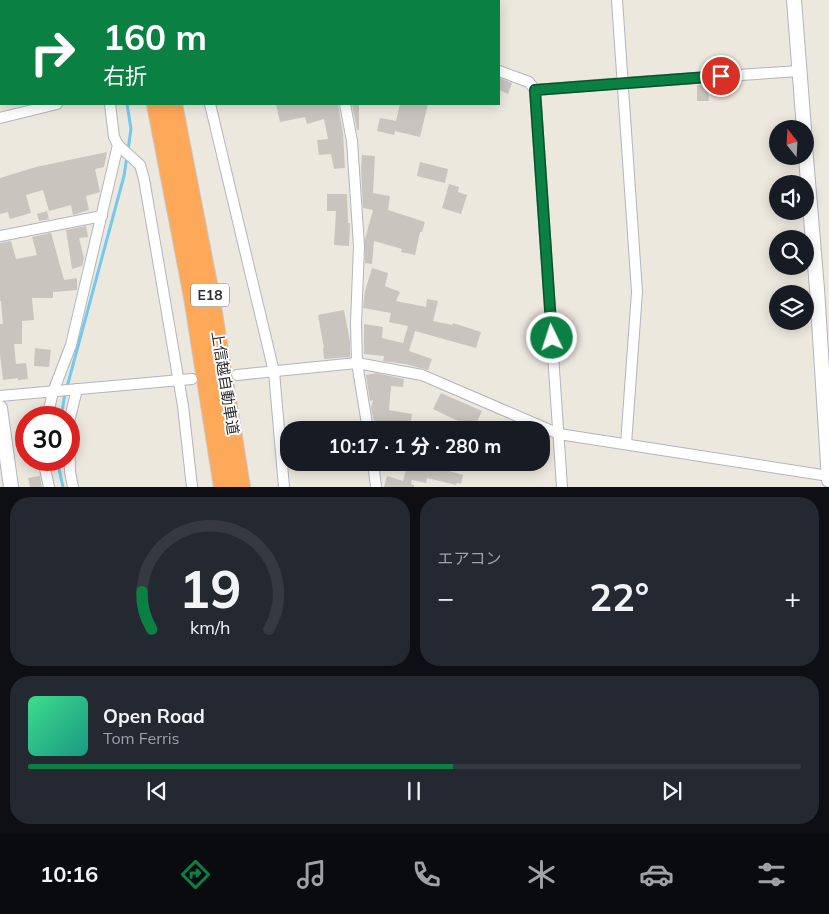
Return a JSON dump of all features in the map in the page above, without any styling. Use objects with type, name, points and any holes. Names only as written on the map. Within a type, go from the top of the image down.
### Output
[{"type":"highway","name":"上信越自動車道","points":[[156,105],[192,296],[223,486]]},
{"type":"highway","name":"上信越自動車道","points":[[173,105],[210,294],[241,486]]},
{"type":"street","points":[[617,0],[637,292],[626,444]]},
{"type":"street","points":[[794,0],[803,120]]},
{"type":"street","points":[[500,70],[529,82],[535,90],[562,486]]},
{"type":"street","points":[[535,90],[623,82],[799,71]]},
{"type":"street","points":[[0,118],[53,105]]},
{"type":"street","points":[[110,105],[114,137],[119,147],[140,165],[144,179],[183,406],[192,486]]},
{"type":"street","points":[[210,105],[274,372],[284,486]]},
{"type":"street","points":[[345,105],[352,141],[359,246],[356,323],[358,363],[367,421]]},
{"type":"street","points":[[51,406],[71,345],[119,147]]},
{"type":"street","points":[[807,165],[817,289],[829,480]]},
{"type":"street","points":[[0,236],[102,216]]},
{"type":"street","points":[[237,375],[358,363],[422,375],[559,434],[829,476]]},
{"type":"street","points":[[0,396],[192,379]]},
{"type":"street","points":[[73,486],[70,472],[69,422],[75,390]]},
{"type":"street","points":[[0,408],[11,486]]},
{"type":"street","points":[[45,471],[49,486]]},
{"type":"street","points":[[374,471],[376,486]]},
{"type":"building","points":[[500,78],[512,83],[508,94],[500,90]]},
{"type":"building","points":[[708,84],[709,101],[697,101],[697,85]]},
{"type":"building","points":[[276,105],[338,105],[343,133],[345,168],[334,169],[331,154],[319,155],[317,140],[328,139],[324,119],[307,124],[305,117],[280,122]]},
{"type":"building","points":[[352,105],[359,105],[359,130],[357,130]]},
{"type":"building","points":[[400,105],[428,105],[420,137],[395,131],[394,135],[377,131],[380,118],[396,121]]},
{"type":"building","points":[[107,152],[104,167],[95,169],[100,192],[86,196],[89,210],[73,215],[71,205],[49,211],[43,190],[26,195],[31,213],[10,219],[8,212],[0,214],[0,178],[36,167]]},
{"type":"building","points":[[362,155],[375,156],[373,193],[390,196],[388,210],[425,222],[422,232],[420,232],[415,255],[401,252],[402,249],[374,241],[372,264],[365,263],[365,239],[373,210],[363,208]]},
{"type":"building","points":[[420,162],[448,169],[445,183],[417,176]]},
{"type":"building","points":[[449,184],[459,187],[458,192],[467,195],[461,214],[442,208]]},
{"type":"building","points":[[327,194],[347,194],[348,223],[350,223],[349,246],[334,245],[336,211],[327,211]]},
{"type":"building","points":[[47,211],[49,219],[39,221],[37,214]]},
{"type":"building","points":[[86,226],[88,237],[79,238],[84,258],[82,266],[72,269],[66,230]]},
{"type":"building","points":[[51,233],[64,280],[77,278],[77,290],[53,292],[53,298],[32,298],[34,320],[22,321],[22,344],[14,344],[16,364],[26,363],[28,379],[3,380],[0,354],[0,324],[3,324],[0,301],[0,243],[11,241],[16,259],[37,255],[32,237]]},
{"type":"building","points":[[372,268],[388,273],[385,286],[400,292],[396,301],[426,307],[427,299],[438,301],[433,321],[452,325],[453,323],[481,332],[476,348],[415,331],[409,351],[432,359],[428,370],[383,361],[384,356],[364,354],[364,324],[383,327],[382,338],[403,343],[408,326],[389,322],[391,313],[363,308],[365,291]]},
{"type":"building","points":[[344,310],[350,342],[350,357],[324,359],[318,315]]},
{"type":"building","points":[[35,348],[51,350],[49,367],[34,366]]},
{"type":"building","points":[[376,373],[404,379],[403,387],[391,386],[389,410],[412,414],[411,421],[374,421],[371,408],[373,400],[370,401],[366,375]]},
{"type":"building","points":[[441,393],[482,411],[477,421],[458,421],[433,409]]},
{"type":"building","points":[[406,471],[449,471],[463,475],[461,484],[457,483],[456,485],[427,478],[426,483],[412,480],[411,484],[414,487],[384,487],[387,476],[403,481]]},
{"type":"building","points":[[40,476],[42,487],[30,487],[28,478]]},
{"type":"waterway","points":[[127,105],[131,129],[128,150]]},
{"type":"waterway","points":[[67,387],[124,176],[127,156]]},
{"type":"waterway","points":[[63,406],[65,393]]},
{"type":"waterway","points":[[59,471],[63,487]]},
{"type":"route","points":[[552,338],[535,90],[721,76]]}]
